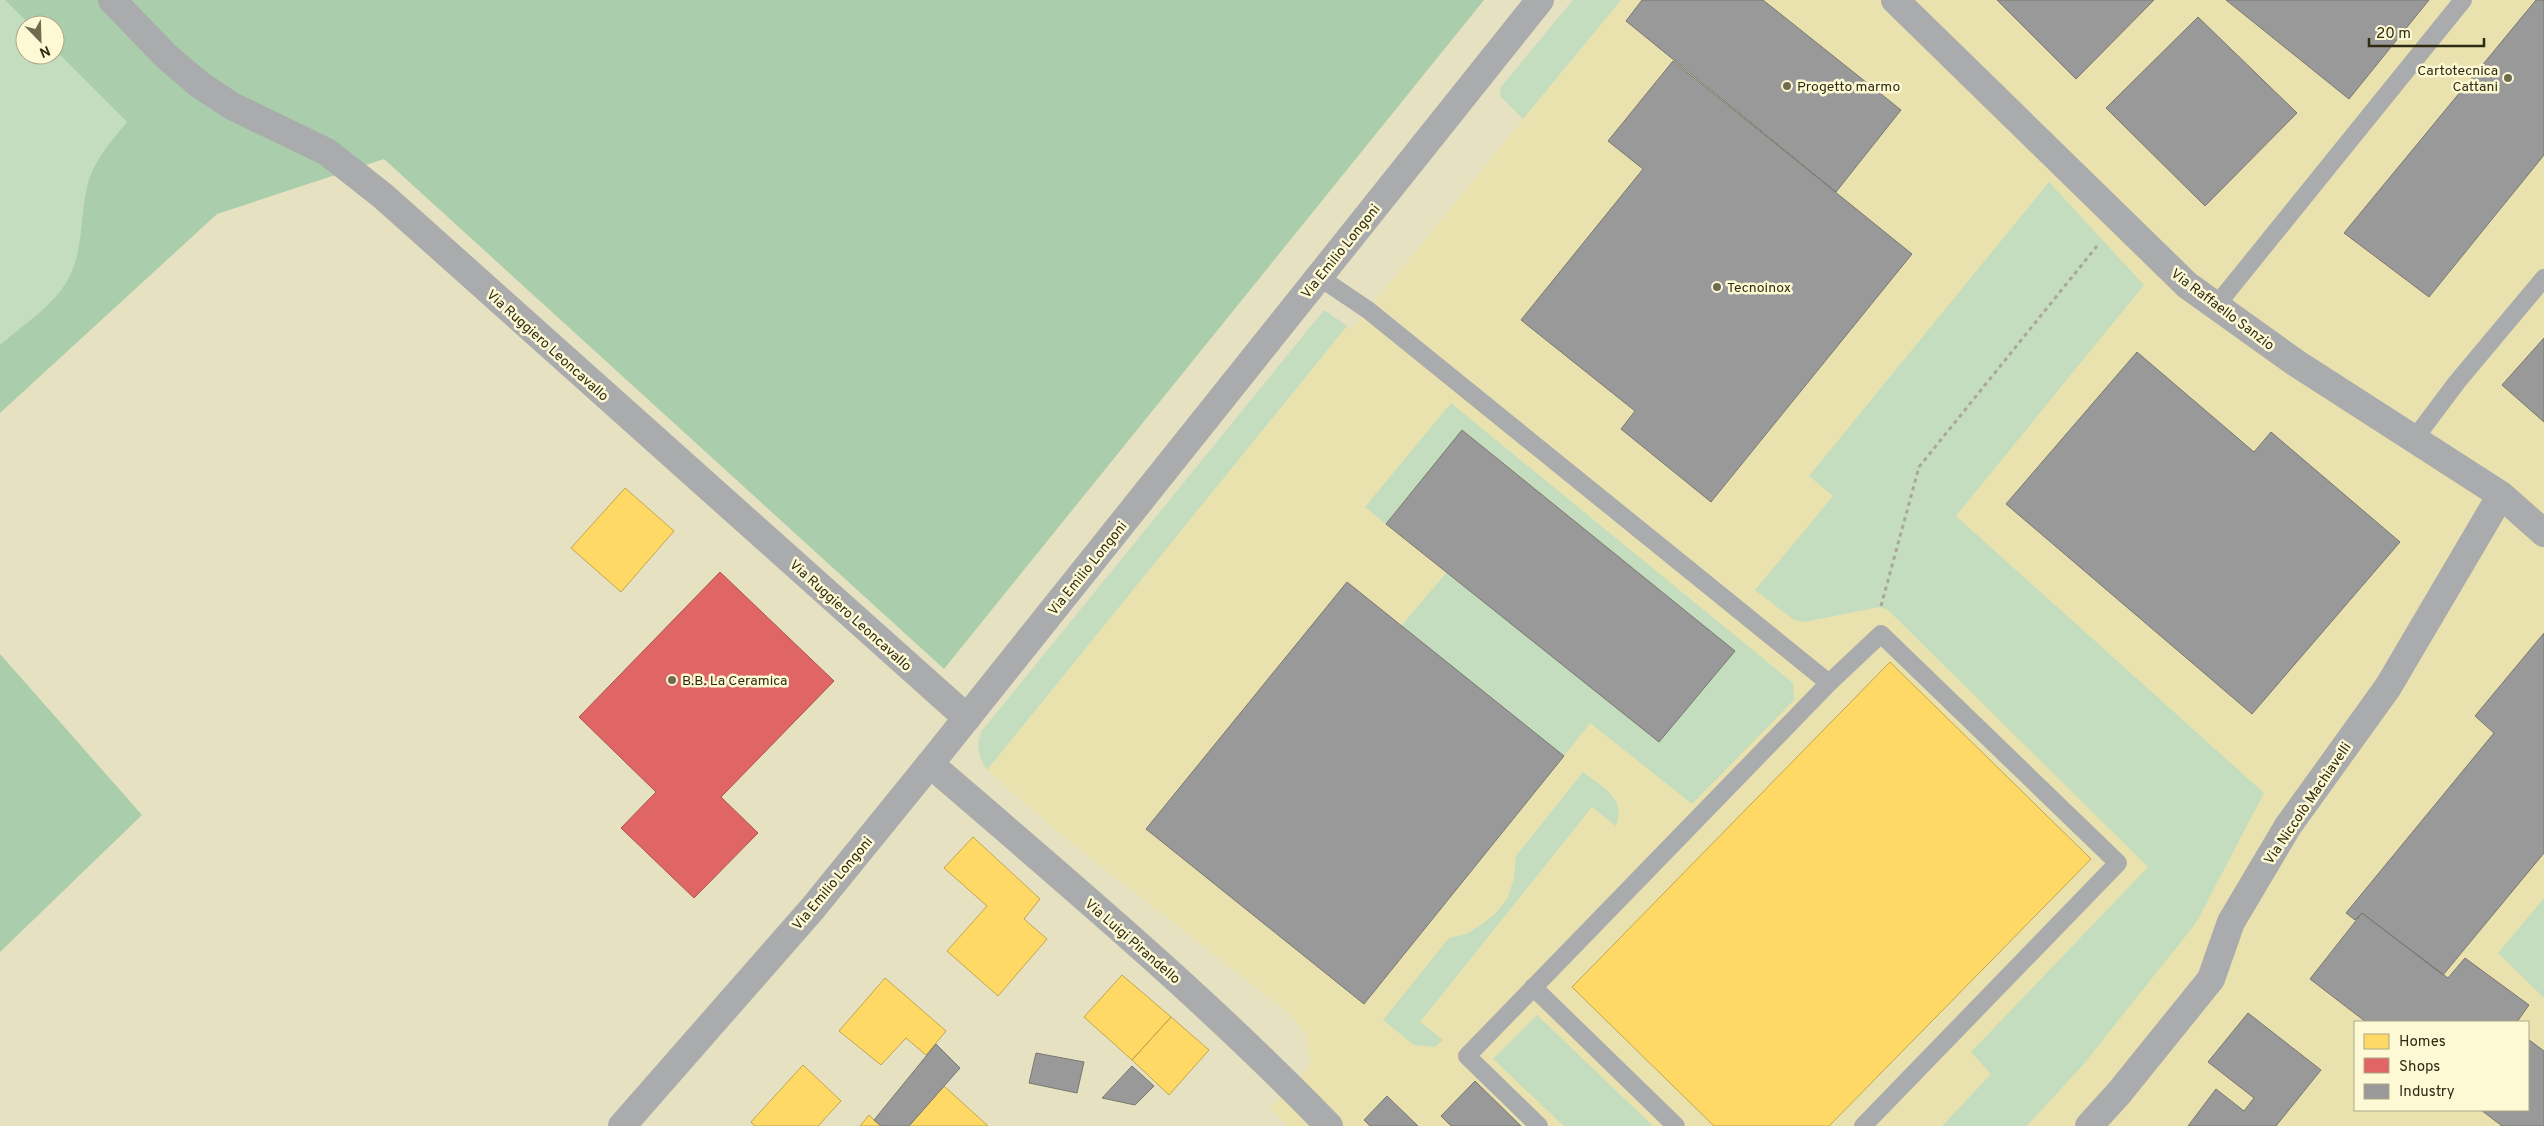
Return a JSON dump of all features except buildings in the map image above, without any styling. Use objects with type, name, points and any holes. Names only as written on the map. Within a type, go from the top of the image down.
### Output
[{"type":"street","name":"Via Ruggiero Leoncavallo","points":[[112,0],[166,56],[200,84],[232,106],[327,152],[383,196],[967,718]]},
{"type":"street","name":"Via Emilio Longoni","points":[[622,1126],[813,908],[1540,0]]},
{"type":"street","name":"Via Raffaello Sanzio","points":[[1894,0],[2118,220],[2187,285],[2215,307],[2296,363],[2501,495],[2544,533]]},
{"type":"street","name":"Via Niccolò Machiavelli","points":[[2089,1126],[2119,1093],[2211,979],[2231,922],[2283,834],[2388,687],[2501,495]]},
{"type":"street","name":"Via Luigi Pirandello","points":[[930,764],[1189,990],[1268,1062],[1329,1126]]},
{"type":"lane","points":[[2215,307],[2463,0]]},
{"type":"lane","points":[[1319,277],[1376,316],[1829,683]]},
{"type":"lane","points":[[2415,438],[2457,382],[2544,278]]},
{"type":"lane","points":[[1539,1126],[1466,1056],[1829,683],[1881,634],[2118,863],[1864,1126]]},
{"type":"lane","points":[[1533,987],[1676,1126]]},
{"type":"path","points":[[1881,634],[1880,607],[1919,467],[2118,220]]},
{"type":"shaded area","points":[[1621,0],[2544,0],[2544,1126],[1288,1126],[1270,1108],[1310,1065],[1307,1035],[1289,1013],[1060,834],[987,770],[1347,326],[1352,329]]},
{"type":"green space","points":[[0,0],[5,0],[20,15],[15,15],[15,65],[65,65],[65,60],[127,122],[92,171],[86,192],[77,255],[68,279],[55,298],[0,345]]},
{"type":"green space","points":[[5,0],[1484,0],[944,669],[384,159],[217,214],[0,413],[0,345],[55,298],[68,279],[77,255],[86,192],[92,171],[110,142],[127,122],[65,60],[65,15],[20,15]]},
{"type":"green space","points":[[1573,0],[1621,0],[1523,119],[1501,97],[1500,88]]},
{"type":"green space","points":[[2049,182],[2144,285],[1956,516],[2264,793],[2196,923],[2082,1066],[2027,1126],[1942,1126],[1991,1074],[1971,1052],[2148,867],[1888,610],[1880,607],[1804,622],[1794,620],[1755,590],[1833,496],[1809,476]]},
{"type":"green space","points":[[1324,310],[1347,326],[987,770],[979,751],[981,732]]},
{"type":"green space","points":[[1451,403],[1793,683],[1794,700],[1692,804],[1590,723],[1564,756],[1401,626],[1447,572],[1659,742],[1735,651],[1463,430],[1386,524],[1365,507]]},
{"type":"green space","points":[[0,654],[142,815],[0,952]]},
{"type":"green space","points":[[1583,772],[1611,794],[1618,808],[1619,816],[1616,826],[1592,807],[1420,1022],[1443,1040],[1435,1047],[1414,1045],[1383,1020],[1449,938],[1466,934],[1495,914],[1507,899],[1514,879],[1516,856]]},
{"type":"green space","points":[[2544,898],[2544,998],[2498,953]]},
{"type":"green space","points":[[1537,1015],[1653,1126],[1564,1126],[1493,1059]]},
{"type":"place","name":"Cartotecnica Cattani","points":[[2508,78]]},
{"type":"place","name":"Progetto marmo","points":[[1787,86]]},
{"type":"place","name":"Tecnoinox","points":[[1717,287]]},
{"type":"place","name":"B.B. La Ceramica","points":[[672,680]]}]
